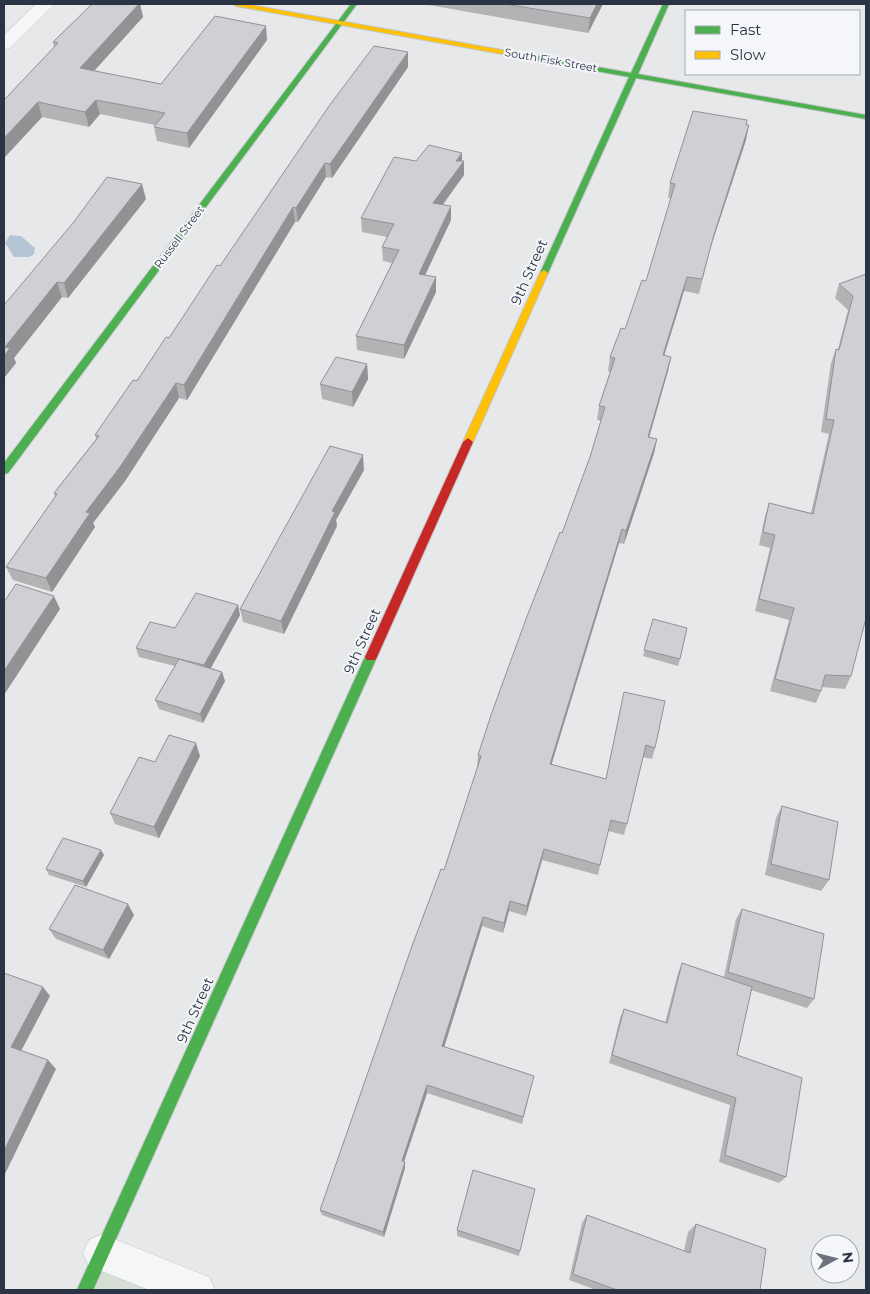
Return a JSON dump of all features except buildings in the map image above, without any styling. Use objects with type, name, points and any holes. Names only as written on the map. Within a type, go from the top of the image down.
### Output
[{"type":"street","points":[[4,44],[46,4]]},
{"type":"street","name":"South Fisk Street","points":[[236,4],[866,117]]},
{"type":"street","name":"Russell Street","points":[[4,470],[354,4]]},
{"type":"street","name":"9th Street","points":[[85,1290],[666,4]]},
{"type":"street","points":[[102,1253],[196,1290]]},
{"type":"shaded area","points":[[102,1253],[196,1290],[85,1290]]},
{"type":"water","points":[[10,235],[21,236],[35,248],[34,254],[29,257],[14,257],[5,243]]},
{"type":"traffic: fast","points":[[4,470],[354,4]]},
{"type":"traffic: fast","points":[[544,273],[666,4]]},
{"type":"traffic: fast","points":[[502,52],[866,117]]},
{"type":"traffic: fast","points":[[85,1290],[371,657]]},
{"type":"traffic: slow","points":[[236,4],[502,52]]},
{"type":"traffic: slow","points":[[468,442],[544,273]]},
{"type":"traffic: jam","points":[[371,657],[468,442]]}]
